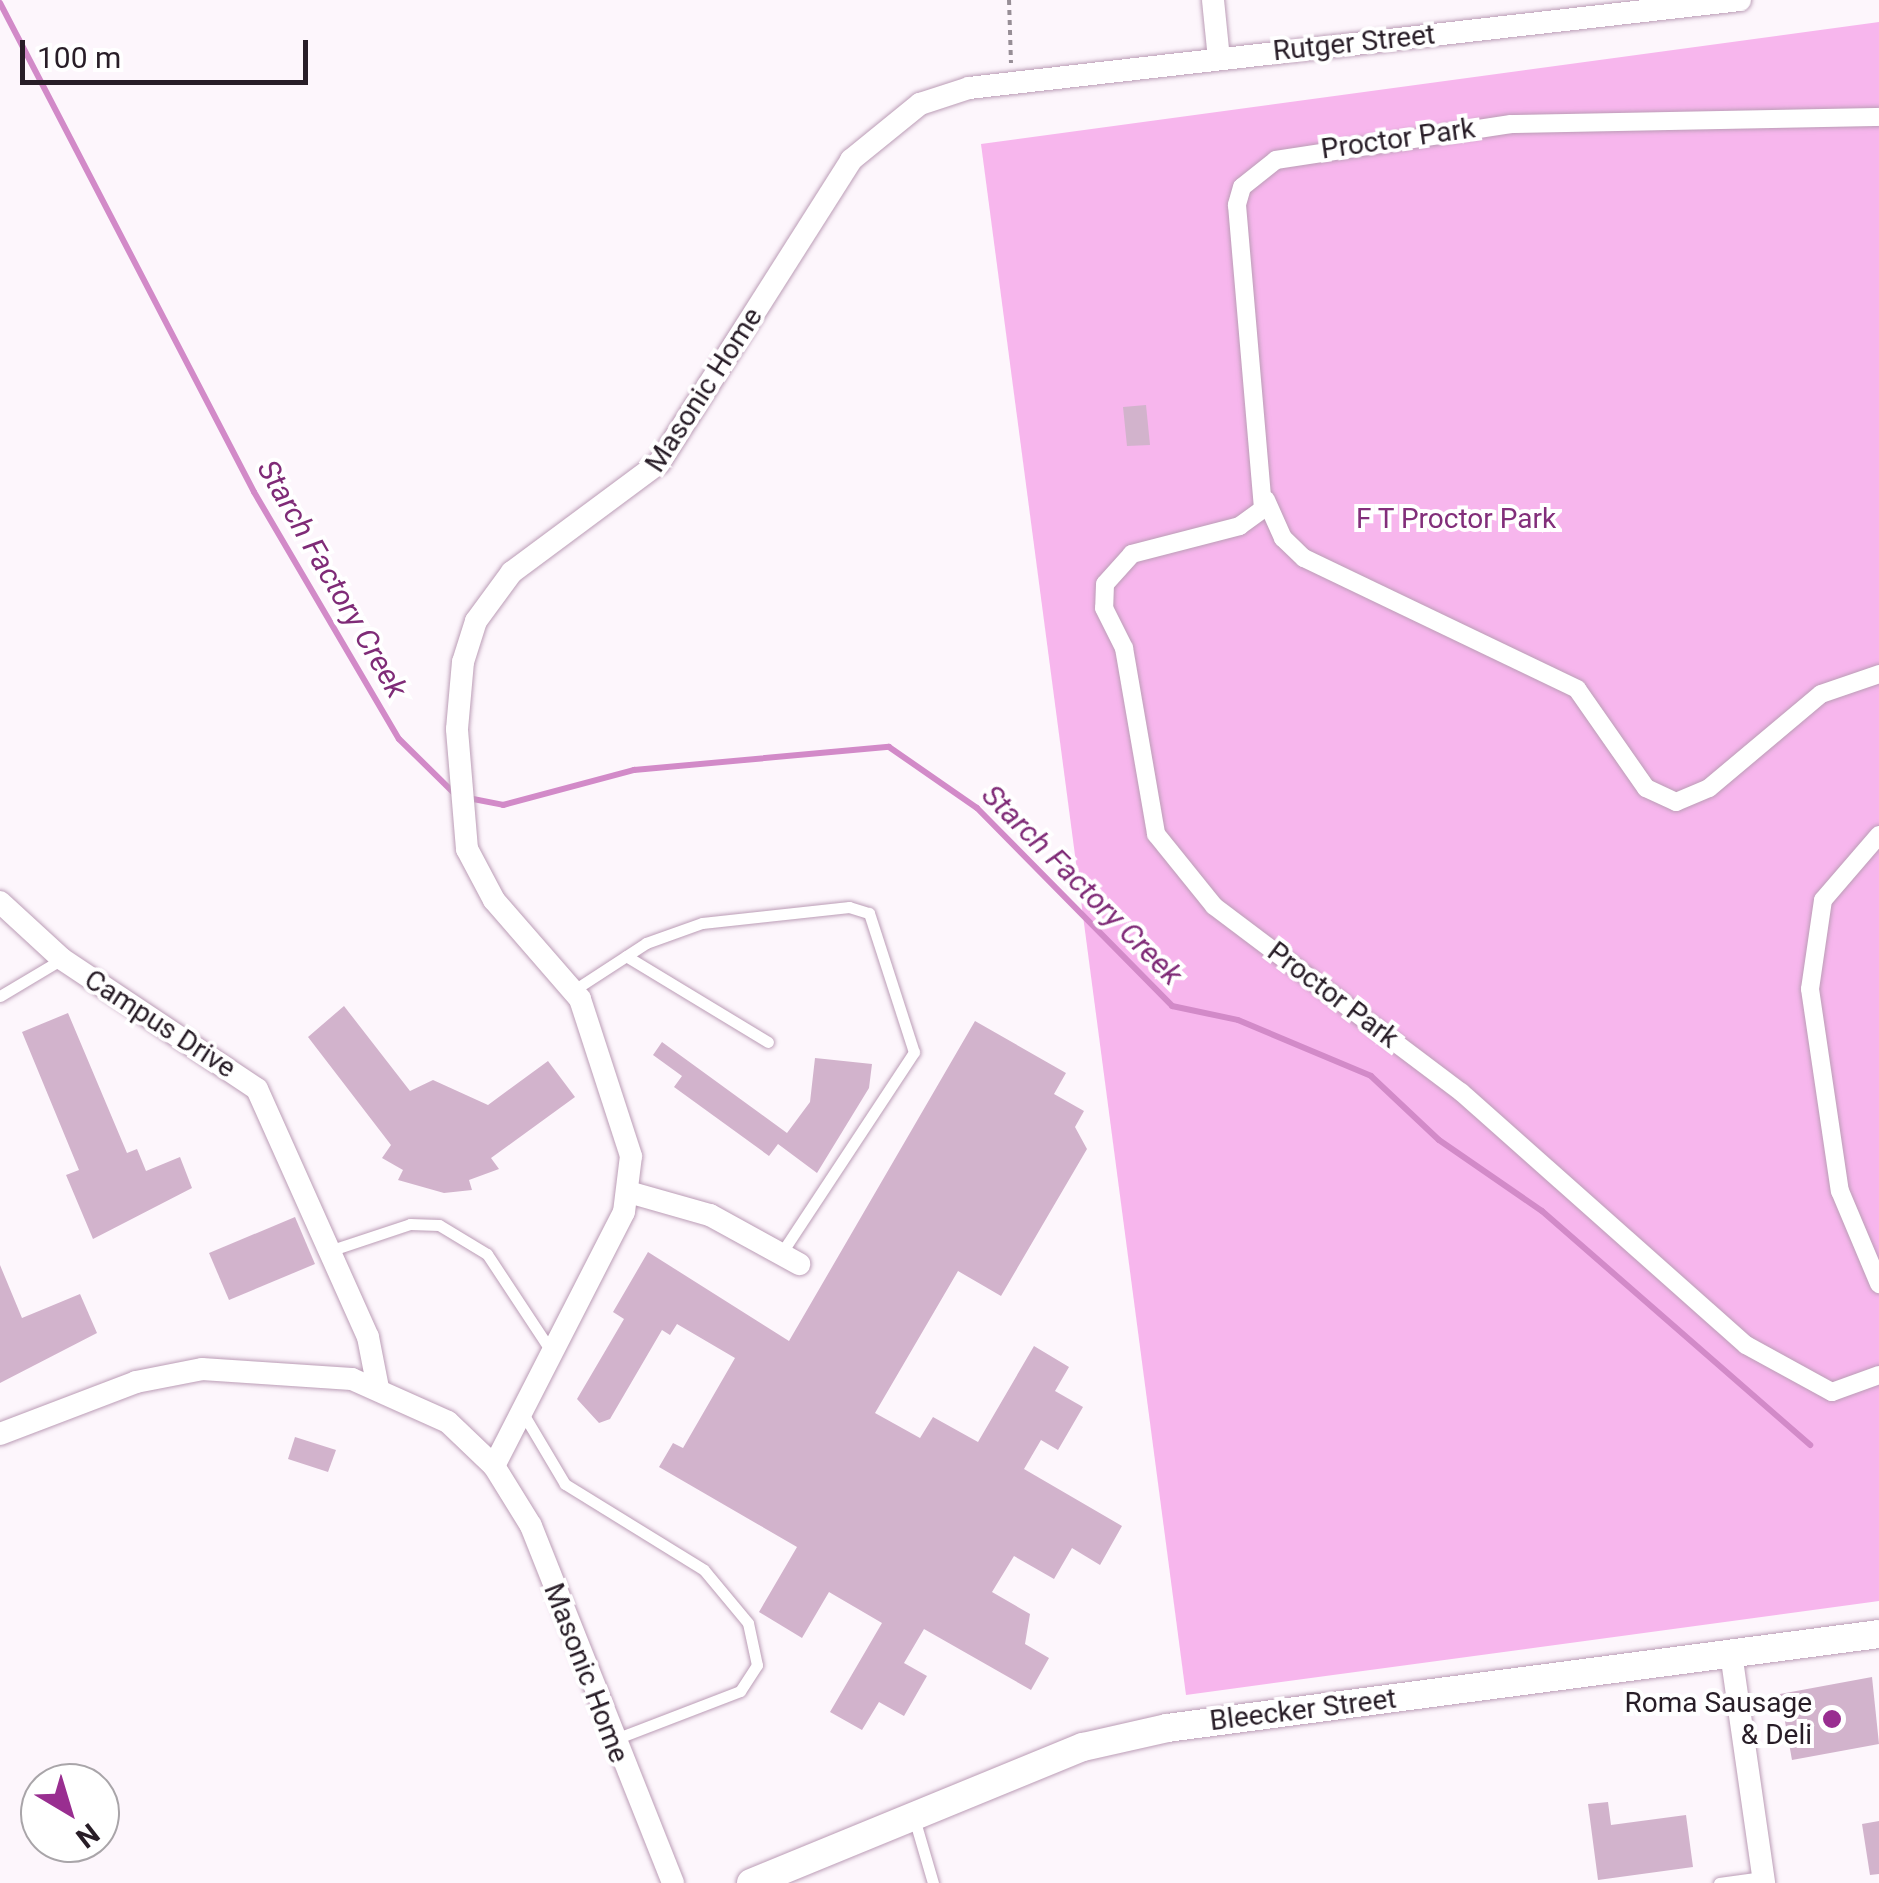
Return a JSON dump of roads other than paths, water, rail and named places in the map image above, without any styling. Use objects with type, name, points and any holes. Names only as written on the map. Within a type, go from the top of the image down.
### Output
[{"type":"street","points":[[1212,0],[1219,58]]},
{"type":"street","name":"Rutger Street","points":[[968,88],[1740,0]]},
{"type":"street","name":"Masonic Home","points":[[632,1193],[614,1082],[574,990],[494,900],[467,848],[456,729],[476,621],[512,572],[660,464],[851,160],[920,104],[968,88]]},
{"type":"street","name":"Proctor Park","points":[[1879,118],[1511,124],[1276,160],[1242,187],[1237,205],[1266,500],[1283,538],[1304,558],[1576,689],[1646,788],[1676,802],[1709,788],[1821,694],[1879,674]]},
{"type":"street","name":"Proctor Park","points":[[1266,500],[1240,526],[1132,554],[1106,584],[1147,807],[1175,864],[1214,906],[1461,1092],[1746,1345],[1832,1392],[1879,1376]]},
{"type":"street","points":[[1879,834],[1823,900],[1810,989],[1840,1191],[1879,1284]]},
{"type":"street","name":"Campus Drive","points":[[0,902],[62,959],[257,1089],[332,1250],[378,1388]]},
{"type":"street","points":[[494,1466],[632,1193],[690,1206],[790,1259]]},
{"type":"street","name":"Masonic Home","points":[[0,1434],[136,1382],[202,1369],[378,1388],[448,1422],[494,1466],[531,1526],[612,1741],[673,1883]]},
{"type":"street","name":"Bleecker Street","points":[[752,1883],[1083,1747],[1167,1728],[1879,1634]]},
{"type":"street","points":[[1731,1652],[1763,1880]]},
{"type":"lane","points":[[574,990],[626,956],[702,923],[849,907],[870,913],[914,1052],[790,1259]]},
{"type":"lane","points":[[626,956],[768,1042]]},
{"type":"lane","points":[[0,996],[62,959]]},
{"type":"lane","points":[[332,1250],[410,1224],[440,1226],[487,1254],[551,1351]]},
{"type":"lane","points":[[521,1410],[565,1484],[690,1562],[748,1622],[752,1681],[612,1741]]},
{"type":"lane","points":[[913,1814],[932,1883]]},
{"type":"lane","points":[[1719,1883],[1763,1880]]},
{"type":"waterway","name":"Starch Factory Creek","points":[[0,3],[254,492],[399,739],[456,795]]},
{"type":"waterway","name":"Starch Factory Creek","points":[[468,798],[503,805],[634,770],[889,747],[977,808],[1172,1006],[1238,1020],[1371,1076],[1439,1140],[1542,1211],[1810,1445]]},
{"type":"place","name":"Roma Sausage & Deli","points":[[1832,1719]]},
{"type":"park label","name":"F T Proctor Park","points":[[1456,519]]}]
